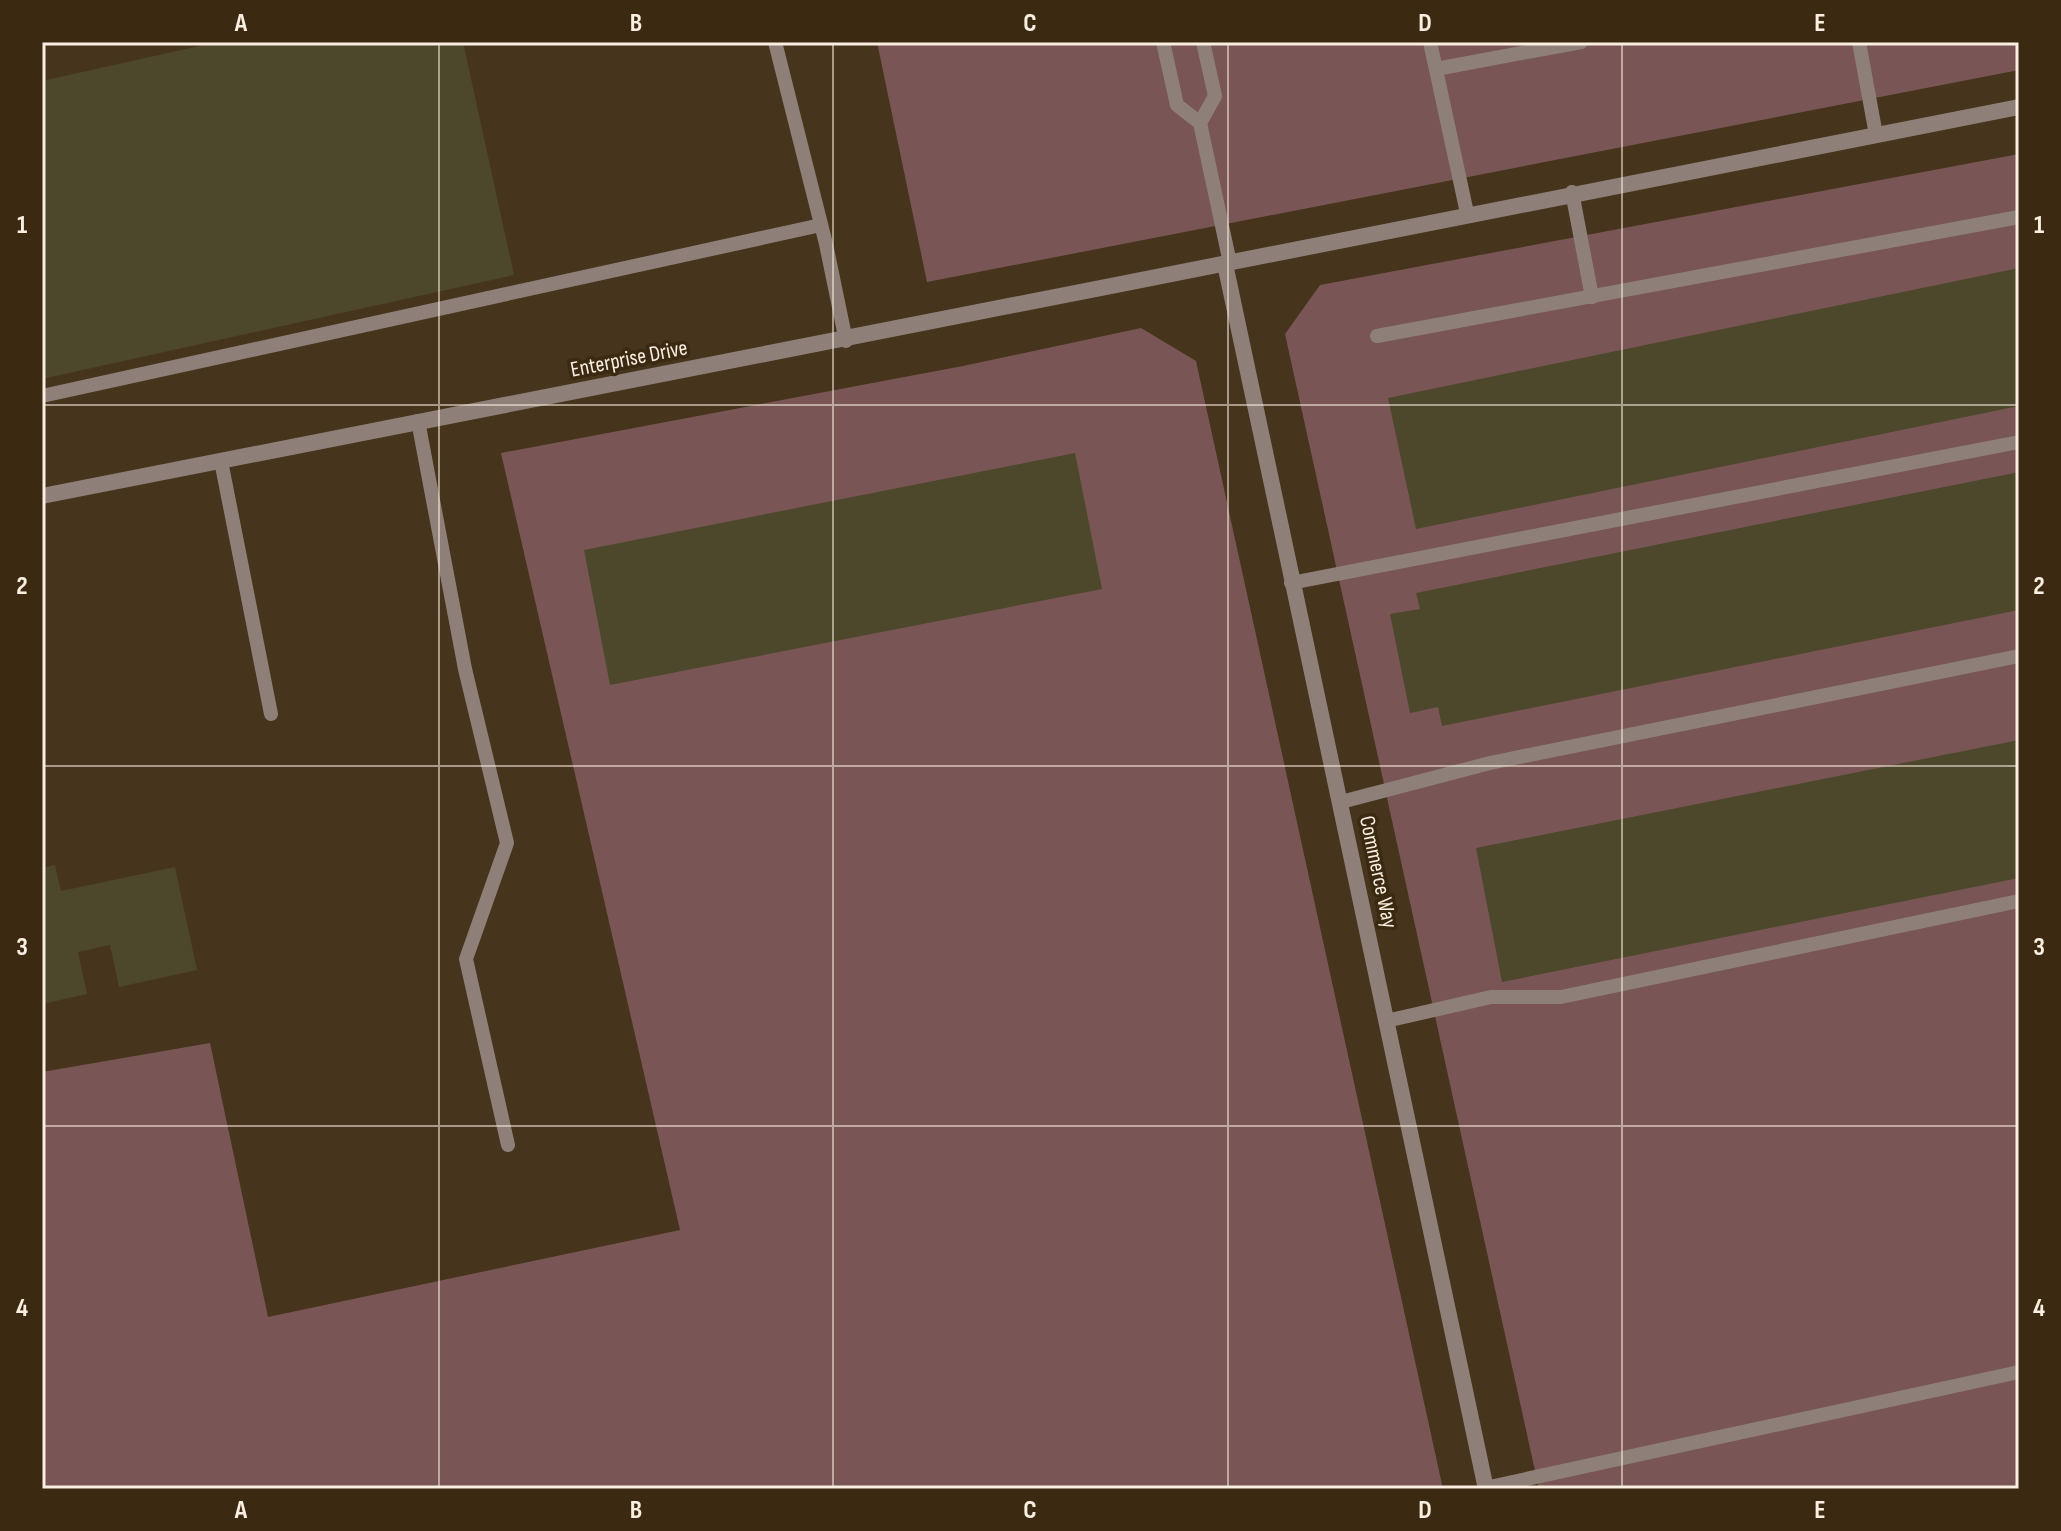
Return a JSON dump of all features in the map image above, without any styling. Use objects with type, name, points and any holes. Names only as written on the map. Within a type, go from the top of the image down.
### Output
[{"type":"street","name":"Enterprise Drive","points":[[42,496],[418,421],[846,341],[1572,192],[2019,107]]},
{"type":"street","name":"Commerce Way","points":[[1228,264],[1291,583],[1341,802],[1485,1488]]},
{"type":"lane","points":[[775,42],[821,225],[846,341]]},
{"type":"lane","points":[[1163,42],[1177,105],[1200,123]]},
{"type":"lane","points":[[1203,42],[1215,96],[1200,123],[1228,264]]},
{"type":"lane","points":[[1430,42],[1467,213]]},
{"type":"lane","points":[[1436,69],[1581,42]]},
{"type":"lane","points":[[1859,42],[1876,135]]},
{"type":"lane","points":[[1572,192],[1592,297]]},
{"type":"lane","points":[[1377,336],[2019,217]]},
{"type":"lane","points":[[42,396],[821,225]]},
{"type":"lane","points":[[418,421],[465,669],[507,843],[466,959],[508,1145]]},
{"type":"lane","points":[[1291,583],[2019,442]]},
{"type":"lane","points":[[221,461],[271,714]]},
{"type":"lane","points":[[1341,802],[1490,763],[2019,656]]},
{"type":"lane","points":[[1386,1021],[1491,997],[1561,997],[2019,901]]},
{"type":"lane","points":[[1485,1488],[2019,1372]]},
{"type":"shaded area","points":[[877,42],[2019,42],[2019,70],[927,282]]},
{"type":"shaded area","points":[[2019,154],[2019,1489],[1539,1489],[1285,334],[1320,285]]},
{"type":"shaded area","points":[[1141,328],[1196,361],[1443,1489],[42,1489],[42,1072],[210,1043],[268,1317],[680,1230],[501,453],[963,366]]},
{"type":"building","points":[[217,42],[463,42],[514,275],[42,379],[42,81]]},
{"type":"building","points":[[2019,268],[2019,406],[1416,529],[1388,398]]},
{"type":"building","points":[[1075,453],[1102,589],[610,685],[584,550]]},
{"type":"building","points":[[2019,472],[2019,610],[1442,726],[1438,707],[1410,713],[1390,614],[1420,609],[1416,593]]},
{"type":"building","points":[[2019,740],[2019,878],[1502,982],[1476,848]]},
{"type":"building","points":[[55,865],[61,891],[175,867],[197,970],[119,987],[110,945],[78,952],[87,994],[42,1004],[42,868]]}]
